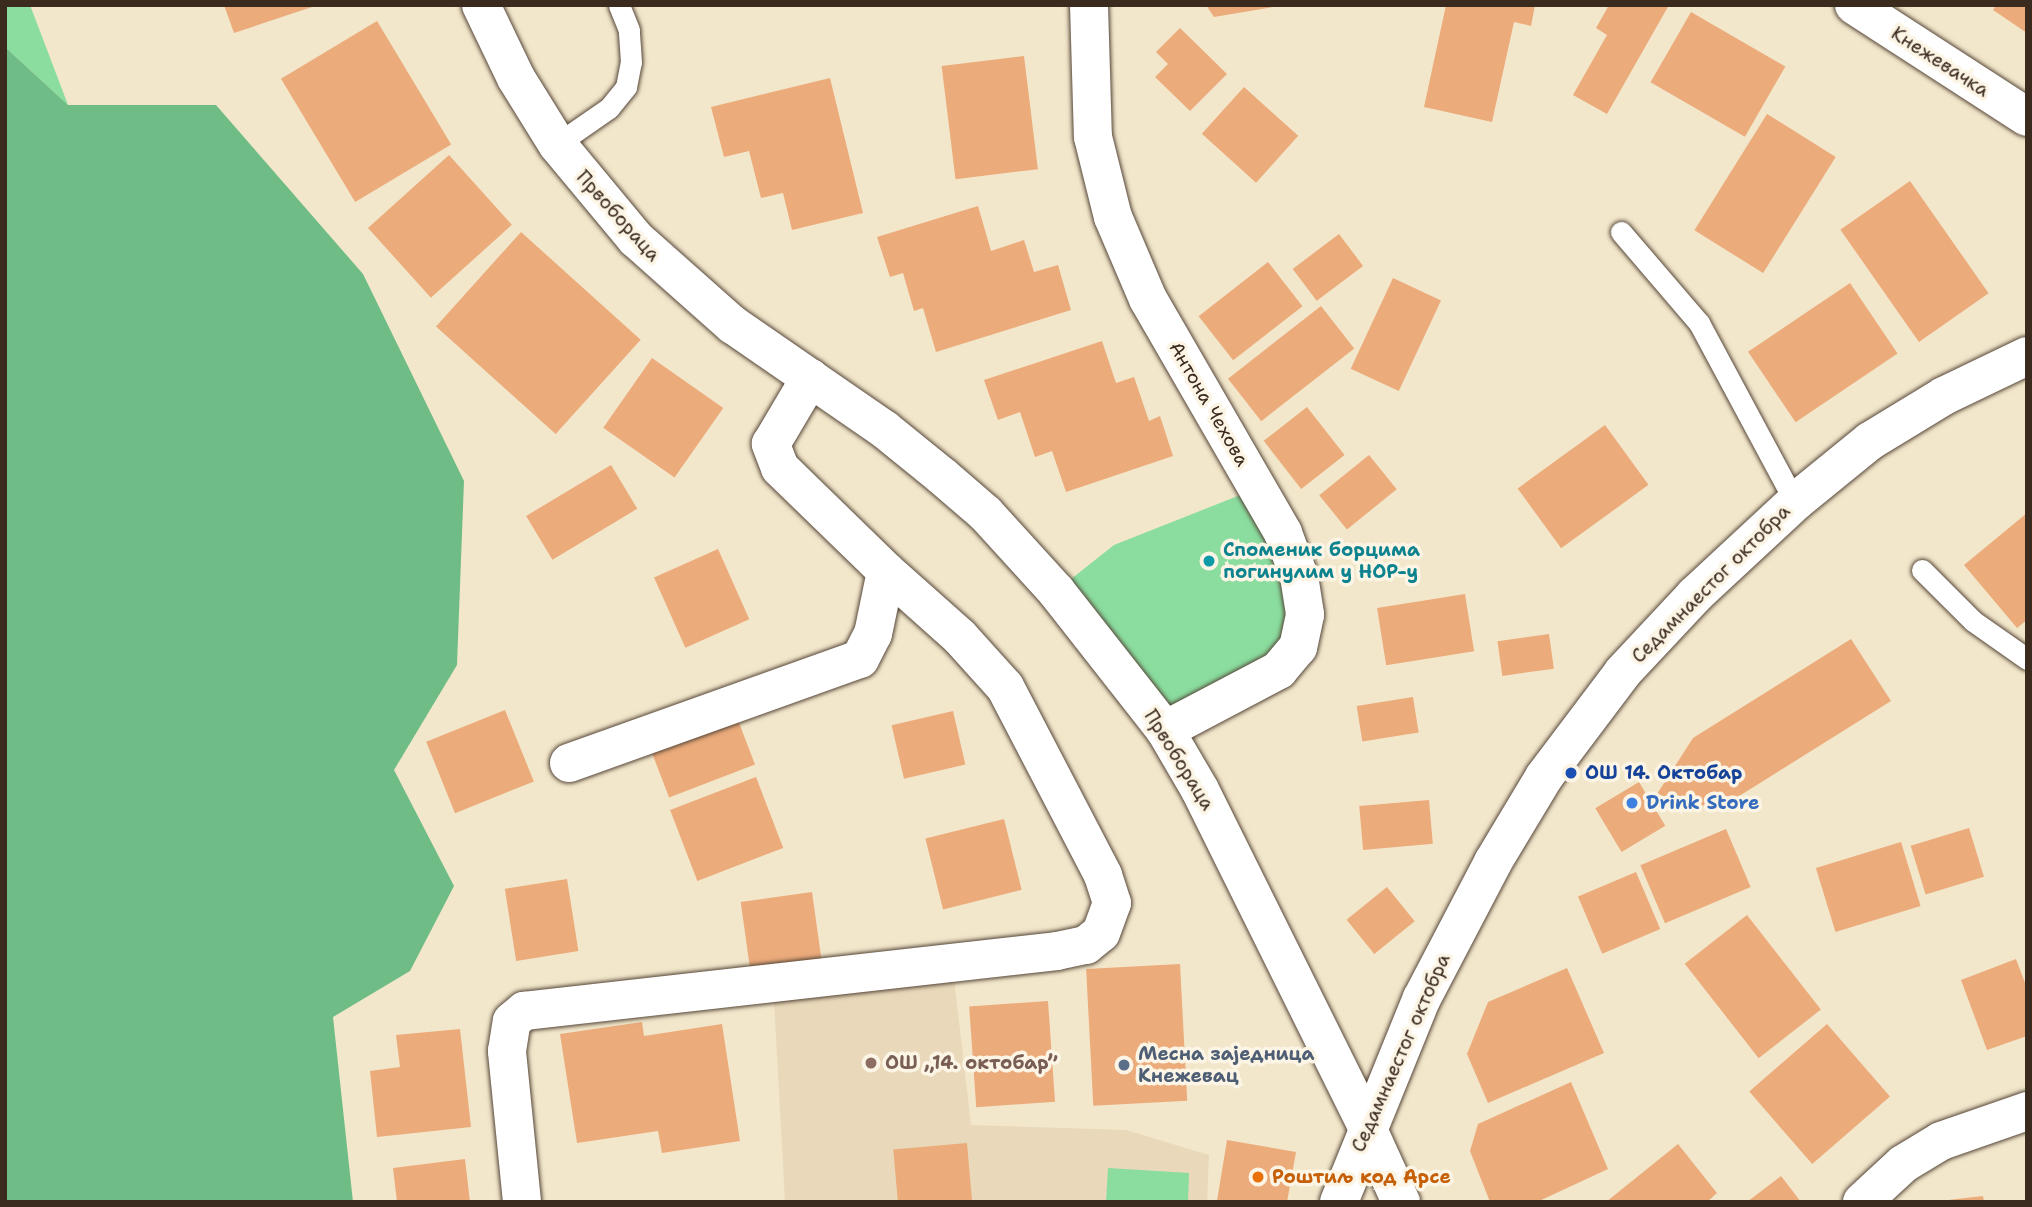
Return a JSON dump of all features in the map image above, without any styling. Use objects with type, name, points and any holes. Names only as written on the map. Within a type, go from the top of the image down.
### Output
[{"type":"street","name":"Првобораца","points":[[481,5],[516,78],[556,144],[593,191],[670,272],[733,325],[884,429],[986,514],[1056,591],[1165,730],[1276,937],[1401,1202]]},
{"type":"street","name":"Антона Чехова","points":[[1089,5],[1093,137],[1113,217],[1148,299],[1283,533],[1300,576],[1305,615],[1298,648],[1279,670],[1165,730]]},
{"type":"street","name":"Кнежевачка","points":[[1854,5],[2027,117]]},
{"type":"street","name":"Седамнаестог октобра","points":[[1339,1202],[1366,1125],[1447,948],[1544,777],[1623,672],[1695,595],[1795,502],[1870,442],[1944,396],[2027,356]]},
{"type":"street","points":[[522,1202],[508,1051],[512,1021],[543,1006],[1058,951],[1086,945],[1101,933],[1112,903],[1045,758],[1005,687],[960,637],[886,571],[780,468],[771,444],[810,378]]},
{"type":"street","points":[[569,763],[860,659],[873,634],[886,571]]},
{"type":"street","points":[[1862,1202],[1903,1164],[1941,1141],[2027,1111]]},
{"type":"lane","points":[[556,144],[609,108],[626,88],[632,62],[629,30],[619,5]]},
{"type":"lane","points":[[1621,232],[1699,323],[1795,502]]},
{"type":"lane","points":[[1922,570],[1973,621],[2027,659]]},
{"type":"shaded area","name":"ОШ „14. октобар”","points":[[954,978],[971,1125],[1126,1130],[1209,1155],[1207,1202],[785,1202],[774,1001]]},
{"type":"green space","points":[[5,5],[30,5],[68,105],[5,47]]},
{"type":"green space","points":[[5,47],[68,105],[216,105],[363,274],[464,481],[457,665],[394,770],[454,886],[410,971],[333,1017],[353,1202],[5,1202]]},
{"type":"green space","points":[[1258,488],[1301,632],[1165,730],[1056,591],[1114,545]]},
{"type":"green space","points":[[1108,1168],[1189,1173],[1188,1202],[1106,1202]]},
{"type":"building","points":[[224,5],[315,5],[315,6],[234,33]]},
{"type":"building","points":[[1206,5],[1273,5],[1273,7],[1214,17]]},
{"type":"building","points":[[1446,5],[1535,5],[1531,26],[1514,22],[1492,122],[1424,107]]},
{"type":"building","points":[[1609,5],[1669,5],[1607,114],[1573,95],[1607,35],[1596,28]]},
{"type":"building","points":[[1996,5],[2027,5],[2027,33],[1993,10]]},
{"type":"building","points":[[1691,12],[1785,66],[1745,137],[1650,82]]},
{"type":"building","points":[[377,21],[451,144],[355,202],[281,79]]},
{"type":"building","points":[[1180,28],[1227,74],[1190,111],[1155,77],[1168,64],[1156,52]]},
{"type":"building","points":[[1024,56],[1038,169],[956,179],[942,66]]},
{"type":"building","points":[[830,78],[863,213],[792,230],[783,193],[761,198],[749,151],[724,157],[711,107]]},
{"type":"building","points":[[1244,87],[1298,136],[1256,183],[1202,134]]},
{"type":"building","points":[[1767,114],[1836,157],[1763,273],[1694,230]]},
{"type":"building","points":[[449,155],[512,225],[431,298],[368,228]]},
{"type":"building","points":[[1910,181],[1989,293],[1919,342],[1840,230]]},
{"type":"building","points":[[978,206],[991,251],[1024,240],[1034,272],[1058,265],[1071,310],[936,352],[923,308],[914,311],[903,273],[890,277],[877,237]]},
{"type":"building","points":[[521,232],[641,340],[556,434],[436,326]]},
{"type":"building","points":[[1339,234],[1363,266],[1317,301],[1293,269]]},
{"type":"building","points":[[1268,262],[1302,306],[1233,360],[1199,316]]},
{"type":"building","points":[[1393,278],[1441,300],[1399,391],[1351,369]]},
{"type":"building","points":[[1850,283],[1898,353],[1796,422],[1748,352]]},
{"type":"building","points":[[1321,306],[1354,349],[1261,421],[1228,379]]},
{"type":"building","points":[[1102,341],[1116,383],[1134,377],[1149,421],[1160,416],[1173,456],[1066,492],[1052,451],[1035,457],[1020,412],[998,420],[984,380]]},
{"type":"building","points":[[652,358],[723,408],[675,478],[603,428]]},
{"type":"building","points":[[1307,407],[1345,455],[1301,489],[1264,441]]},
{"type":"building","points":[[1605,425],[1648,485],[1561,548],[1518,488]]},
{"type":"building","points":[[1369,455],[1397,489],[1347,529],[1319,495]]},
{"type":"building","points":[[611,465],[637,509],[552,560],[526,516]]},
{"type":"building","points":[[2027,513],[2027,620],[2017,628],[1964,565]]},
{"type":"building","points":[[718,549],[749,619],[685,648],[654,577]]},
{"type":"building","points":[[1465,594],[1474,651],[1386,665],[1377,608]]},
{"type":"building","points":[[1549,634],[1554,669],[1502,676],[1498,641]]},
{"type":"building","points":[[1851,639],[1891,701],[1728,803],[1669,809],[1657,794],[1693,738]]},
{"type":"building","points":[[1413,697],[1419,733],[1362,741],[1357,706]]},
{"type":"building","points":[[505,710],[534,781],[455,813],[426,742]]},
{"type":"building","points":[[953,711],[965,765],[904,779],[892,725]]},
{"type":"building","points":[[736,715],[755,764],[669,797],[650,748]]},
{"type":"building","points":[[756,777],[783,848],[697,881],[670,810]]},
{"type":"building","points":[[1639,782],[1665,826],[1622,852],[1595,808]]},
{"type":"building","points":[[1429,800],[1433,844],[1363,850],[1359,806]]},
{"type":"building","points":[[1004,819],[1022,890],[943,909],[925,839]]},
{"type":"building","points":[[1969,828],[1984,877],[1926,895],[1911,846]]},
{"type":"building","points":[[1726,829],[1751,887],[1665,923],[1640,865]]},
{"type":"building","points":[[1901,842],[1921,906],[1835,932],[1816,868]]},
{"type":"building","points":[[1636,872],[1660,929],[1602,954],[1578,897]]},
{"type":"building","points":[[567,879],[578,951],[516,961],[505,889]]},
{"type":"building","points":[[1387,887],[1415,921],[1374,954],[1347,920]]},
{"type":"building","points":[[812,892],[823,967],[751,977],[741,902]]},
{"type":"building","points":[[1747,915],[1821,1010],[1759,1058],[1685,964]]},
{"type":"building","points":[[2016,959],[2027,988],[2027,1036],[1987,1050],[1961,980]]},
{"type":"building","points":[[1180,964],[1187,1101],[1093,1106],[1086,969]]},
{"type":"building","points":[[1567,968],[1604,1053],[1488,1103],[1467,1054],[1488,1002]]},
{"type":"building","points":[[1048,1001],[1055,1102],[976,1107],[969,1007]]},
{"type":"building","points":[[642,1022],[644,1036],[722,1024],[740,1141],[662,1153],[658,1131],[577,1143],[560,1034]]},
{"type":"building","points":[[1827,1024],[1890,1096],[1812,1164],[1749,1092]]},
{"type":"building","points":[[460,1029],[471,1127],[377,1137],[370,1071],[400,1067],[396,1035]]},
{"type":"building","points":[[1571,1082],[1608,1169],[1537,1202],[1490,1202],[1470,1151],[1478,1124]]},
{"type":"building","points":[[1227,1140],[1296,1152],[1287,1202],[1217,1201]]},
{"type":"building","points":[[967,1143],[972,1202],[898,1202],[893,1149]]},
{"type":"building","points":[[1678,1144],[1717,1193],[1707,1202],[1606,1202]]},
{"type":"building","points":[[465,1159],[470,1202],[397,1202],[393,1168]]},
{"type":"building","points":[[1781,1176],[1801,1202],[1747,1202]]},
{"type":"building","points":[[1983,1196],[1984,1202],[1948,1202],[1948,1200]]},
{"type":"place","name":"Споменик борцима погинулим у НОР-у","points":[[1209,561]]},
{"type":"place","name":"ОШ 14. Октобар","points":[[1571,773]]},
{"type":"place","name":"Drink Store","points":[[1632,803]]},
{"type":"place","name":"ОШ „14. октобар”","points":[[871,1063]]},
{"type":"place","name":"Месна заједница Кнежевац","points":[[1124,1065]]},
{"type":"place","name":"Роштиљ код Арсе","points":[[1258,1177]]}]
